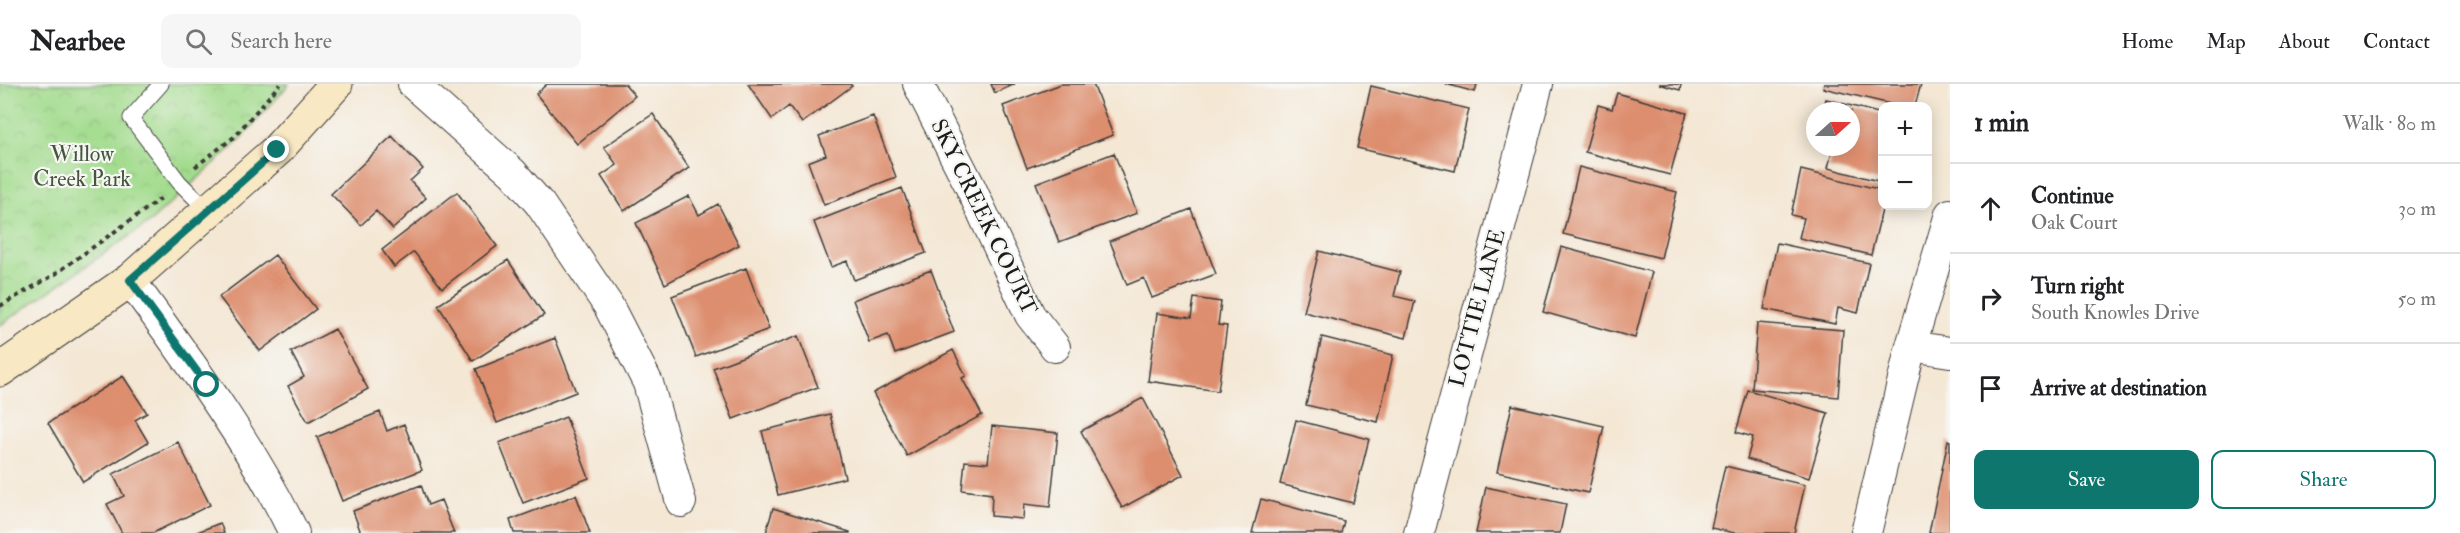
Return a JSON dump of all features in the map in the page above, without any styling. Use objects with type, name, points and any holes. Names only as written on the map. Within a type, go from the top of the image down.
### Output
[{"type":"street","points":[[0,370],[130,280],[277,150],[336,84]]},
{"type":"street","points":[[413,84],[513,173],[540,204],[608,304],[648,383],[681,502]]},
{"type":"street","name":"SKY CREEK COURT","points":[[918,84],[969,184],[1030,315],[1055,347]]},
{"type":"street","name":"LOTTIE LANE","points":[[1419,533],[1538,84]]},
{"type":"street","points":[[1866,533],[1911,346],[1950,214]]},
{"type":"street","points":[[130,280],[207,385],[263,471],[294,533]]},
{"type":"street","points":[[1911,346],[1950,352]]},
{"type":"lane","points":[[161,84],[131,118],[179,182],[208,212]]},
{"type":"path","points":[[0,306],[54,275],[115,233],[234,137],[280,84]]},
{"type":"green space","name":"Willow Creek Park","points":[[0,84],[289,84],[241,139],[150,222],[0,325]]},
{"type":"building","points":[[547,84],[625,84],[635,96],[577,144],[536,94]]},
{"type":"building","points":[[748,84],[850,84],[852,86],[802,123],[789,106],[772,119]]},
{"type":"building","points":[[991,84],[1015,84],[995,93]]},
{"type":"building","points":[[1061,84],[1093,84],[1113,135],[1027,168],[1003,106]]},
{"type":"building","points":[[1446,84],[1477,84],[1475,92]]},
{"type":"building","points":[[1659,84],[1681,84],[1680,90]]},
{"type":"building","points":[[1824,84],[1921,84],[1916,102],[1882,102],[1823,88]]},
{"type":"building","points":[[1371,86],[1469,109],[1455,171],[1357,148]]},
{"type":"building","points":[[1617,93],[1687,113],[1670,175],[1585,152],[1598,105],[1612,109]]},
{"type":"building","points":[[1860,108],[1878,113],[1878,181],[1828,168],[1831,156],[1860,156]]},
{"type":"building","points":[[653,114],[689,168],[624,211],[601,176],[617,165],[604,147]]},
{"type":"building","points":[[873,116],[896,177],[824,205],[808,162],[826,155],[819,136]]},
{"type":"building","points":[[392,136],[423,169],[410,181],[426,198],[393,229],[376,211],[361,225],[331,194]]},
{"type":"building","points":[[1114,153],[1137,213],[1059,242],[1036,183]]},
{"type":"building","points":[[1579,167],[1677,192],[1661,258],[1563,234]]},
{"type":"building","points":[[1801,170],[1878,189],[1878,210],[1882,210],[1871,255],[1799,238],[1804,218],[1791,215]]},
{"type":"building","points":[[902,188],[926,253],[854,280],[847,261],[831,267],[814,222]]},
{"type":"building","points":[[457,192],[497,246],[442,288],[414,252],[394,267],[382,250]]},
{"type":"building","points":[[689,196],[699,215],[718,204],[739,245],[665,284],[636,223]]},
{"type":"building","points":[[1191,209],[1216,274],[1152,298],[1144,278],[1127,285],[1110,241]]},
{"type":"building","points":[[1777,243],[1869,263],[1858,313],[1838,308],[1835,324],[1764,309]]},
{"type":"building","points":[[1561,247],[1652,272],[1635,338],[1543,312]]},
{"type":"building","points":[[1319,251],[1400,272],[1394,296],[1415,301],[1406,338],[1304,312]]},
{"type":"building","points":[[275,255],[316,309],[260,351],[219,297]]},
{"type":"building","points":[[508,260],[544,315],[473,361],[438,305]]},
{"type":"building","points":[[746,268],[769,329],[696,357],[672,296]]},
{"type":"building","points":[[931,270],[954,332],[895,354],[888,335],[869,342],[853,300]]},
{"type":"building","points":[[1194,298],[1221,302],[1218,325],[1227,326],[1218,391],[1148,381],[1157,313],[1191,318]]},
{"type":"building","points":[[1757,323],[1843,330],[1838,397],[1752,389]]},
{"type":"building","points":[[335,329],[368,389],[308,422],[288,386],[304,377],[291,352]]},
{"type":"building","points":[[798,336],[818,387],[733,419],[713,368]]},
{"type":"building","points":[[1322,337],[1393,355],[1378,422],[1306,405]]},
{"type":"building","points":[[555,338],[576,392],[497,423],[476,369]]},
{"type":"building","points":[[953,350],[966,376],[962,378],[982,415],[907,456],[873,393]]},
{"type":"building","points":[[123,376],[147,413],[135,420],[148,442],[83,482],[48,423]]},
{"type":"building","points":[[1748,390],[1828,413],[1809,478],[1747,459],[1753,437],[1736,432]]},
{"type":"building","points":[[1143,398],[1183,475],[1122,508],[1081,431]]},
{"type":"building","points":[[1512,405],[1604,426],[1588,493],[1497,472]]},
{"type":"building","points":[[380,412],[387,431],[404,424],[422,470],[342,501],[317,437]]},
{"type":"building","points":[[830,414],[845,478],[778,495],[762,431]]},
{"type":"building","points":[[566,417],[589,478],[523,503],[499,443]]},
{"type":"building","points":[[1296,420],[1369,439],[1353,503],[1280,484]]},
{"type":"building","points":[[992,426],[1058,433],[1050,507],[1024,504],[1023,519],[991,516],[992,494],[962,490],[965,461],[988,463]]},
{"type":"building","points":[[1948,440],[1950,441],[1950,533],[1929,533]]},
{"type":"building","points":[[178,442],[210,505],[153,533],[122,533],[107,504],[124,496],[113,474]]},
{"type":"building","points":[[1725,466],[1805,485],[1794,533],[1735,533],[1711,528]]},
{"type":"building","points":[[421,485],[428,505],[441,500],[454,533],[361,533],[353,511]]},
{"type":"building","points":[[1486,487],[1566,504],[1560,533],[1476,533]]},
{"type":"building","points":[[576,495],[590,533],[514,533],[510,520]]},
{"type":"building","points":[[1261,499],[1344,521],[1341,533],[1252,533]]},
{"type":"building","points":[[773,508],[850,532],[850,533],[766,533]]},
{"type":"building","points":[[220,523],[224,533],[195,533]]},
{"type":"route","points":[[207,385],[130,280],[277,150]]}]
